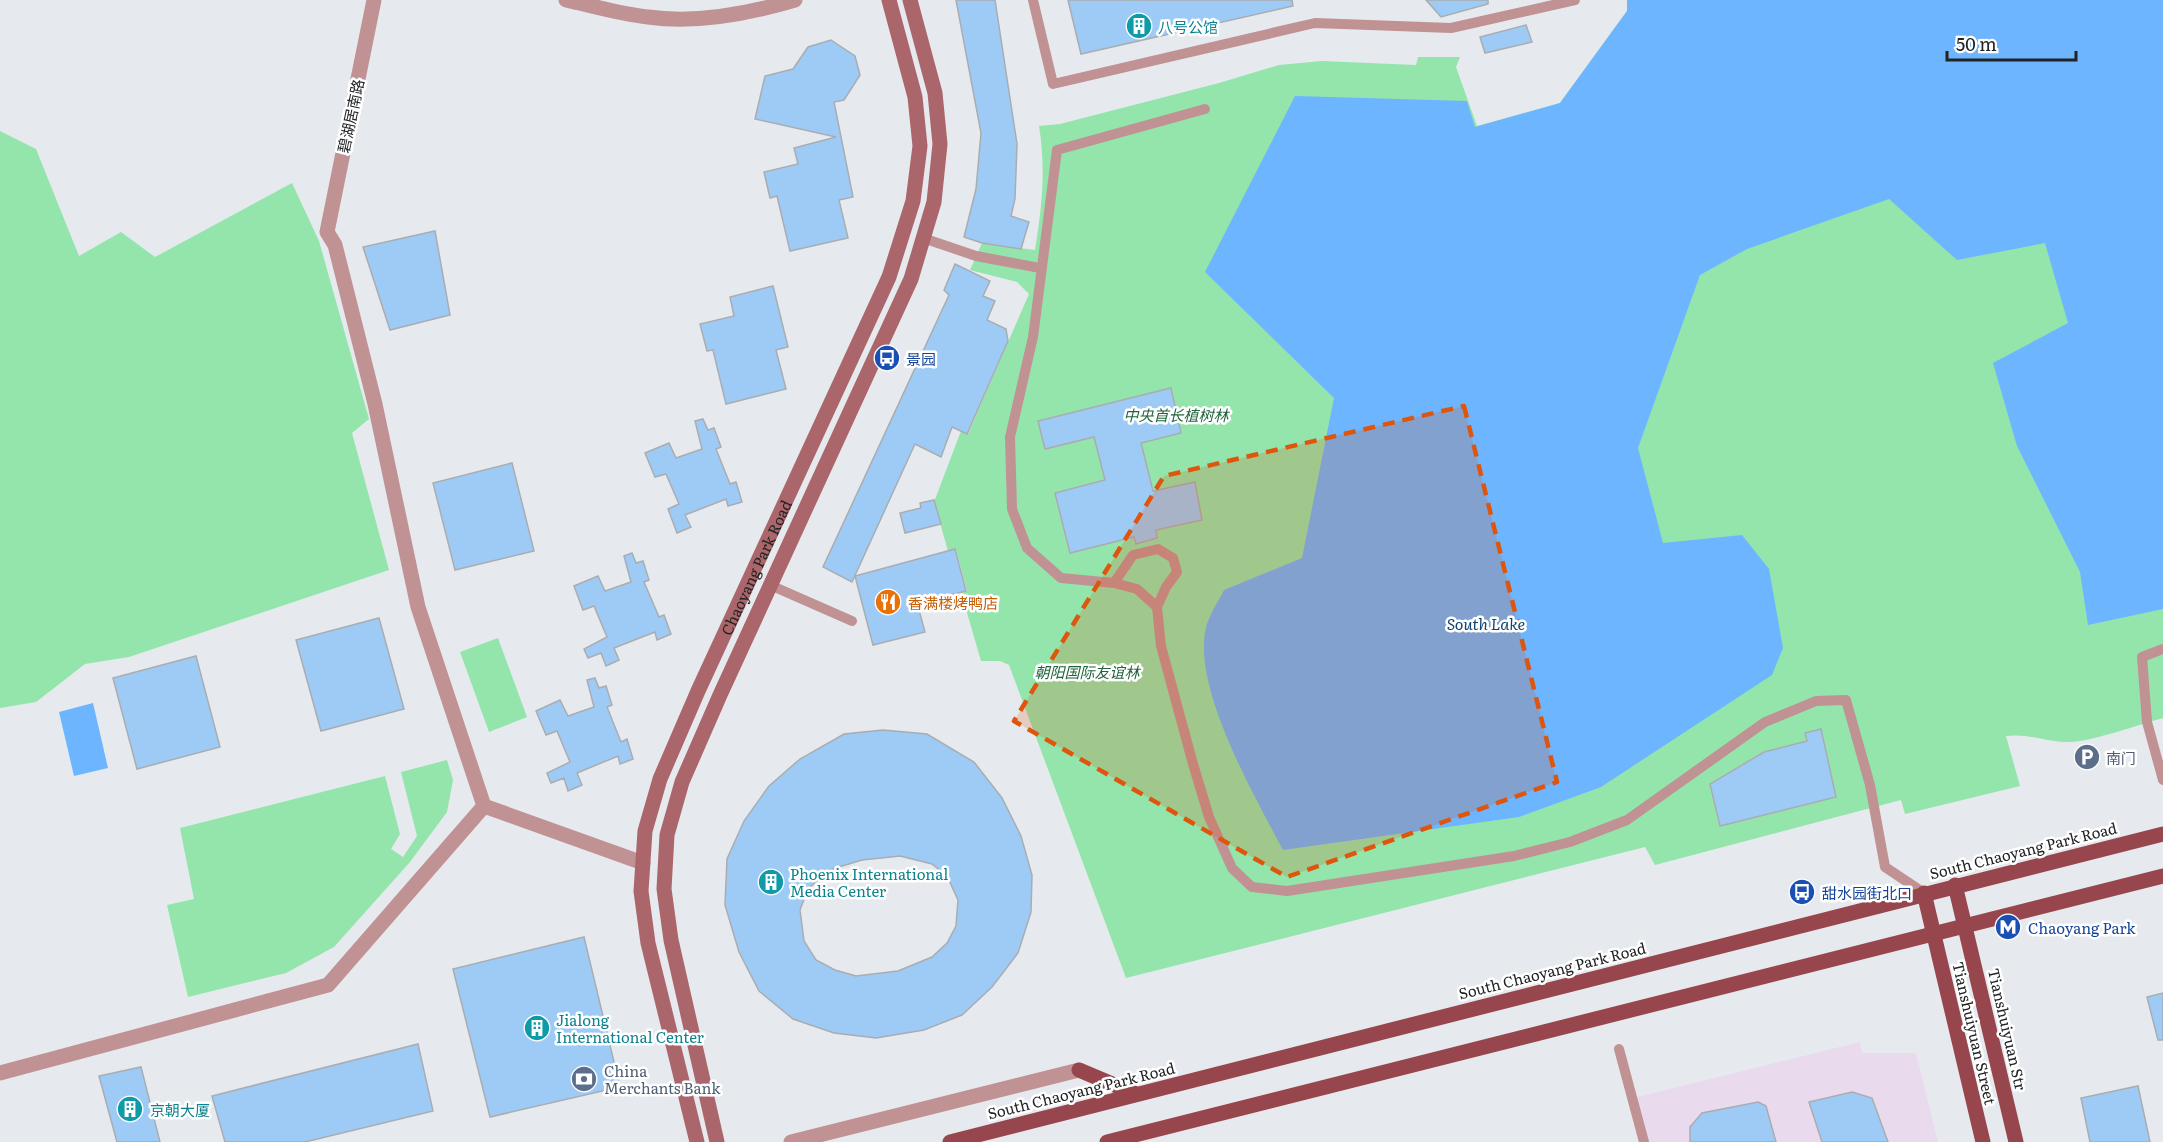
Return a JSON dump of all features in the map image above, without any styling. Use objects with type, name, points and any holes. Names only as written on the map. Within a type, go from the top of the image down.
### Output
[{"type":"main road","name":"Chaoyang Park Road","points":[[697,1142],[648,943],[641,891],[645,831],[660,779],[703,680],[889,277],[913,201],[920,146],[915,98],[889,0]]},
{"type":"main road","name":"Chaoyang Park Road","points":[[717,1142],[671,940],[664,889],[667,835],[682,782],[911,279],[934,202],[940,144],[935,93],[910,0]]},
{"type":"main road","name":"South Chaoyang Park Road","points":[[950,1142],[2163,834]]},
{"type":"main road","points":[[1107,1142],[1933,932],[2163,876]]},
{"type":"main road","name":"Tianshuiyuan Str","points":[[1955,885],[2016,1142]]},
{"type":"main road","name":"Tianshuiyuan Street","points":[[1924,893],[1983,1142]]},
{"type":"main road","points":[[1079,1070],[1136,1094]]},
{"type":"street","name":"碧湖居南路","points":[[374,0],[327,232],[335,245],[375,404],[418,607],[484,806]]},
{"type":"street","points":[[566,0],[649,18],[706,19],[759,11],[795,0]]},
{"type":"street","points":[[0,1073],[328,984],[484,806],[643,863]]},
{"type":"street","points":[[791,1142],[1079,1070]]},
{"type":"lane","points":[[1033,0],[1053,84],[1316,22],[1451,28],[1575,0]]},
{"type":"lane","points":[[1157,607],[1137,589],[1114,583],[1061,578],[1027,548],[1012,509],[1010,437],[1033,337],[1040,268],[1057,150],[1205,109]]},
{"type":"lane","points":[[923,238],[976,256],[1040,268]]},
{"type":"lane","points":[[1114,583],[1133,555],[1158,549],[1173,558],[1177,572],[1166,587],[1157,607],[1161,646],[1209,817],[1232,868],[1252,887],[1287,891],[1514,856],[1570,842],[1628,820],[1765,722],[1816,701],[1846,700],[1870,785],[1885,867],[1924,893]]},
{"type":"lane","points":[[770,585],[852,621]]},
{"type":"lane","points":[[2163,648],[2142,657],[2147,722],[2158,741],[2163,780]]},
{"type":"lane","points":[[1618,1049],[1644,1142]]},
{"type":"highlighted area","points":[[1464,406],[1557,782],[1287,877],[1014,721],[1164,476]]},
{"type":"shaded area","points":[[1860,1042],[1862,1053],[1916,1053],[1938,1142],[1642,1142],[1633,1098]]},
{"type":"green space","points":[[1627,0],[2163,0],[2163,718],[2081,741],[2006,736],[2020,786],[1905,814],[1901,800],[1655,865],[1645,847],[1126,978],[1009,665],[1000,661],[981,661],[961,592],[967,591],[956,550],[948,551],[934,502],[961,431],[968,434],[1029,294],[1017,282],[970,270],[982,243],[1035,250],[1042,188],[1039,126],[1060,124],[1279,65],[1322,61],[1416,65],[1418,57],[1460,57],[1456,67],[1477,126],[1560,103],[1627,11]]},
{"type":"green space","points":[[0,131],[36,149],[79,256],[121,232],[155,257],[292,183],[319,241],[369,419],[352,433],[389,570],[129,657],[85,664],[36,702],[0,708]]},
{"type":"green space","points":[[498,638],[527,717],[489,732],[460,652]]},
{"type":"green space","points":[[447,760],[453,780],[447,812],[410,862],[334,947],[286,973],[188,997],[167,905],[194,899],[180,828],[385,776],[400,834],[391,849],[403,857],[417,836],[401,772]]},
{"type":"water","name":"South Lake","points":[[1627,0],[2163,0],[2163,609],[2088,625],[2080,572],[2017,446],[1993,363],[2068,323],[2045,243],[1957,260],[1889,199],[1747,249],[1700,275],[1638,448],[1663,543],[1742,535],[1769,569],[1783,648],[1772,675],[1601,787],[1519,817],[1283,850],[1243,773],[1218,713],[1204,657],[1205,632],[1210,616],[1224,590],[1302,558],[1334,398],[1205,272],[1295,96],[1467,101],[1475,127],[1560,103],[1627,11]]},
{"type":"water","points":[[93,703],[108,768],[74,776],[59,712]]},
{"type":"building","points":[[956,0],[995,0],[1017,144],[1015,199],[1011,216],[1029,222],[1021,249],[982,243],[964,237],[976,189],[981,133]]},
{"type":"building","name":"八号公馆","points":[[1068,0],[1292,0],[1293,6],[1081,54]]},
{"type":"building","points":[[1426,0],[1488,0],[1488,4],[1441,17]]},
{"type":"building","points":[[1526,25],[1532,42],[1485,53],[1480,37]]},
{"type":"building","points":[[831,40],[855,56],[860,75],[844,100],[834,102],[853,197],[839,200],[848,238],[790,251],[777,196],[770,198],[764,172],[798,164],[794,148],[836,137],[755,119],[765,76],[793,69],[808,47]]},
{"type":"building","points":[[435,231],[450,315],[390,330],[363,247]]},
{"type":"building","points":[[955,264],[990,281],[983,296],[995,301],[987,320],[1006,329],[1008,341],[967,434],[952,427],[941,457],[915,444],[852,582],[823,567],[949,295],[944,290]]},
{"type":"building","points":[[773,286],[788,347],[776,350],[786,389],[726,404],[713,350],[707,351],[700,324],[734,316],[730,297]]},
{"type":"building","points":[[1171,388],[1181,433],[1141,443],[1153,491],[1195,482],[1202,520],[1156,530],[1157,538],[1136,544],[1134,537],[1070,553],[1055,493],[1105,480],[1094,437],[1045,449],[1038,421]]},
{"type":"building","points":[[703,419],[708,430],[714,428],[721,447],[716,449],[730,484],[736,482],[742,502],[728,506],[726,499],[685,515],[691,527],[677,533],[668,509],[679,504],[666,474],[655,477],[645,453],[669,443],[676,458],[702,449],[695,421]]},
{"type":"building","points":[[512,463],[534,551],[455,570],[433,483]]},
{"type":"building","points":[[934,500],[941,524],[905,533],[900,513],[921,508],[920,503]]},
{"type":"building","points":[[955,549],[966,591],[917,603],[925,632],[873,645],[855,576]]},
{"type":"building","points":[[632,553],[636,563],[643,561],[649,580],[644,582],[659,617],[664,615],[671,634],[657,640],[655,632],[614,648],[619,660],[606,666],[601,653],[588,658],[584,649],[607,637],[594,606],[583,610],[574,586],[598,576],[605,591],[631,582],[624,556]]},
{"type":"building","points":[[379,618],[404,709],[321,731],[296,640]]},
{"type":"building","points":[[196,656],[220,747],[137,769],[113,678]]},
{"type":"building","points":[[595,678],[599,688],[606,686],[612,705],[607,707],[621,742],[627,739],[633,759],[620,764],[618,756],[577,773],[582,785],[568,791],[564,778],[551,783],[547,773],[570,762],[557,731],[546,735],[536,711],[560,700],[568,716],[594,707],[587,680]]},
{"type":"building","points":[[1821,729],[1836,797],[1720,826],[1710,784],[1764,752],[1807,741],[1805,733]]},
{"type":"building","name":"Phoenix International Media Center","points":[[883,730],[927,734],[974,762],[1002,798],[1021,836],[1032,875],[1031,912],[1018,953],[992,987],[962,1015],[924,1030],[876,1038],[834,1033],[793,1019],[759,991],[739,952],[725,905],[727,859],[744,821],[769,786],[800,759],[844,734]],"holes":[[[900,856],[932,864],[947,876],[958,900],[956,926],[947,943],[932,957],[898,971],[856,976],[835,970],[816,960],[804,941],[800,910],[808,889],[829,870],[862,860]]]},
{"type":"building","name":"Jialong International Center","points":[[584,937],[620,1087],[490,1117],[453,969]]},
{"type":"building","points":[[2163,993],[2163,1040],[2158,1040],[2147,997]]},
{"type":"building","points":[[418,1044],[433,1111],[305,1142],[225,1142],[212,1096]]},
{"type":"building","name":"京朝大厦","points":[[141,1067],[160,1142],[117,1142],[99,1076]]},
{"type":"building","points":[[2138,1086],[2150,1142],[2090,1142],[2081,1098]]},
{"type":"building","points":[[1852,1092],[1872,1098],[1888,1142],[1822,1142],[1809,1102]]},
{"type":"building","points":[[1758,1102],[1766,1106],[1776,1142],[1690,1142],[1690,1127],[1702,1113]]},
{"type":"place","name":"八号公馆","points":[[1139,26]]},
{"type":"place","name":"景园","points":[[887,358]]},
{"type":"place","name":"香满楼烤鸭店","points":[[888,602]]},
{"type":"place","name":"南门","points":[[2087,757]]},
{"type":"place","name":"Phoenix International Media Center","points":[[771,882]]},
{"type":"place","name":"甜水园街北口","points":[[1802,892]]},
{"type":"place","name":"Chaoyang Park","points":[[2008,927]]},
{"type":"place","name":"Jialong International Center","points":[[537,1028]]},
{"type":"place","name":"China Merchants Bank","points":[[584,1079]]},
{"type":"place","name":"京朝大厦","points":[[130,1109]]},
{"type":"park label","name":"中央首长植树林","points":[[1176,414]]},
{"type":"park label","name":"朝阳国际友谊林","points":[[1087,671]]}]
